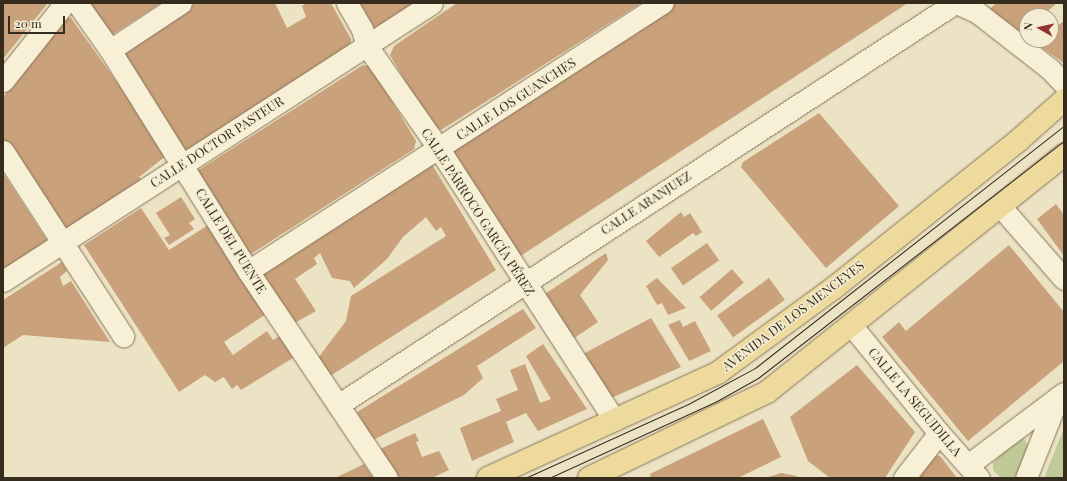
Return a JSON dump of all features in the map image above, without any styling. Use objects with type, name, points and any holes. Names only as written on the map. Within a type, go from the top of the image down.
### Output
[{"type":"main road","name":"AVENIDA DE LOS MENCEYES","points":[[488,478],[718,372],[835,287],[1019,140],[1064,100]]},
{"type":"main road","points":[[589,478],[767,392],[852,326],[1064,155]]},
{"type":"street","points":[[3,82],[65,3]]},
{"type":"street","name":"CALLE DEL PUENTE","points":[[77,3],[110,50],[248,271],[387,478]]},
{"type":"street","points":[[110,50],[181,3]]},
{"type":"street","name":"CALLE PÁRROCO GARCÍA PÉREZ","points":[[347,3],[362,29],[367,46],[439,149],[523,282],[614,420]]},
{"type":"street","name":"CALLE DOCTOR PASTEUR","points":[[3,281],[181,164],[432,3]]},
{"type":"street","name":"CALLE LOS GUANCHES","points":[[248,271],[663,3]]},
{"type":"street","points":[[962,4],[1020,45],[1064,84]]},
{"type":"street","name":"CALLE ARANJUEZ","points":[[338,405],[523,282],[962,4]]},
{"type":"street","points":[[3,151],[64,241],[123,336]]},
{"type":"street","points":[[1000,206],[1064,279]]},
{"type":"street","name":"CALLE LA SEGUIDILLA","points":[[852,326],[939,433],[974,472]]},
{"type":"street","points":[[974,472],[1061,395]]},
{"type":"street","points":[[1026,478],[1061,395]]},
{"type":"street","points":[[904,478],[939,433]]},
{"type":"green space","points":[[1064,428],[1064,478],[1044,478]]},
{"type":"green space","points":[[1015,439],[1024,439],[1029,446],[1015,478],[1001,478],[993,470],[993,463]]},
{"type":"building","points":[[3,3],[48,3],[3,59]]},
{"type":"building","points":[[88,3],[161,3],[110,36]]},
{"type":"building","points":[[196,3],[275,3],[287,28],[306,17],[302,6],[306,3],[331,3],[351,39],[350,48],[191,150],[182,149],[123,59],[125,49]]},
{"type":"building","points":[[359,3],[414,3],[375,29]]},
{"type":"building","points":[[457,3],[641,3],[441,130],[432,127],[390,55],[394,46]]},
{"type":"building","points":[[672,3],[908,3],[519,257],[451,148]]},
{"type":"building","points":[[996,3],[1057,3],[1051,8],[1019,8],[1019,31],[990,9]]},
{"type":"building","points":[[64,17],[71,18],[149,127],[166,156],[139,177],[142,181],[65,231],[3,139],[3,97]]},
{"type":"building","points":[[1064,21],[1064,63],[1042,48],[1059,48],[1059,25]]},
{"type":"building","points":[[363,65],[371,67],[416,141],[414,149],[251,254],[244,251],[194,173]]},
{"type":"building","points":[[819,113],[899,206],[826,268],[741,167],[743,162]]},
{"type":"building","points":[[430,161],[496,270],[327,378],[315,362],[346,321],[351,296],[446,236],[441,227],[436,231],[426,217],[403,237],[387,259],[354,288],[350,281],[332,278],[320,253],[314,258],[317,264],[295,279],[316,311],[293,324],[262,276],[262,271]]},
{"type":"building","points":[[3,173],[48,242],[3,271]]},
{"type":"building","points":[[181,197],[195,219],[189,223],[194,229],[169,245],[164,238],[170,235],[156,213]]},
{"type":"building","points":[[1056,204],[1064,215],[1064,256],[1037,219]]},
{"type":"building","points":[[141,208],[169,250],[213,222],[269,312],[224,342],[233,355],[267,331],[273,340],[280,336],[293,358],[241,390],[237,385],[232,389],[224,377],[215,382],[205,375],[179,392],[84,245]]},
{"type":"building","points":[[681,212],[684,217],[690,213],[702,232],[696,236],[693,233],[659,257],[646,241]]},
{"type":"building","points":[[707,243],[719,260],[683,285],[671,268]]},
{"type":"building","points":[[1009,245],[1064,312],[1064,361],[968,441],[882,337],[899,322],[906,331]]},
{"type":"building","points":[[606,253],[608,260],[580,295],[598,322],[570,341],[542,296]]},
{"type":"building","points":[[62,262],[67,271],[60,277],[63,286],[71,281],[110,342],[23,335],[3,348],[3,300]]},
{"type":"building","points":[[732,269],[744,283],[711,311],[700,297]]},
{"type":"building","points":[[657,278],[686,308],[668,315],[662,303],[657,305],[646,286]]},
{"type":"building","points":[[769,278],[785,300],[733,337],[717,316]]},
{"type":"building","points":[[523,309],[536,328],[477,366],[483,378],[464,395],[373,440],[357,412]]},
{"type":"building","points":[[651,318],[681,367],[609,399],[579,356]]},
{"type":"building","points":[[680,320],[683,327],[695,321],[711,351],[689,361],[668,325]]},
{"type":"building","points":[[543,344],[587,409],[538,431],[526,413],[506,422],[514,442],[472,461],[460,428],[501,411],[496,399],[518,390],[510,370],[525,364],[540,403],[551,399],[526,356]]},
{"type":"building","points":[[857,365],[915,432],[885,478],[830,478],[808,461],[790,417]]},
{"type":"building","points":[[763,419],[781,457],[738,478],[651,478],[650,474]]},
{"type":"building","points":[[415,433],[419,441],[416,442],[422,457],[439,451],[449,470],[432,478],[398,478],[380,449]]},
{"type":"building","points":[[934,455],[940,456],[957,478],[915,478]]},
{"type":"building","points":[[364,464],[373,478],[335,478]]},
{"type":"building","points":[[781,473],[797,476],[797,478],[765,478]]},
{"type":"tram line","points":[[525,478],[690,403],[755,368],[1064,126]]},
{"type":"tram line","points":[[549,478],[717,401],[758,378],[1064,141]]}]
